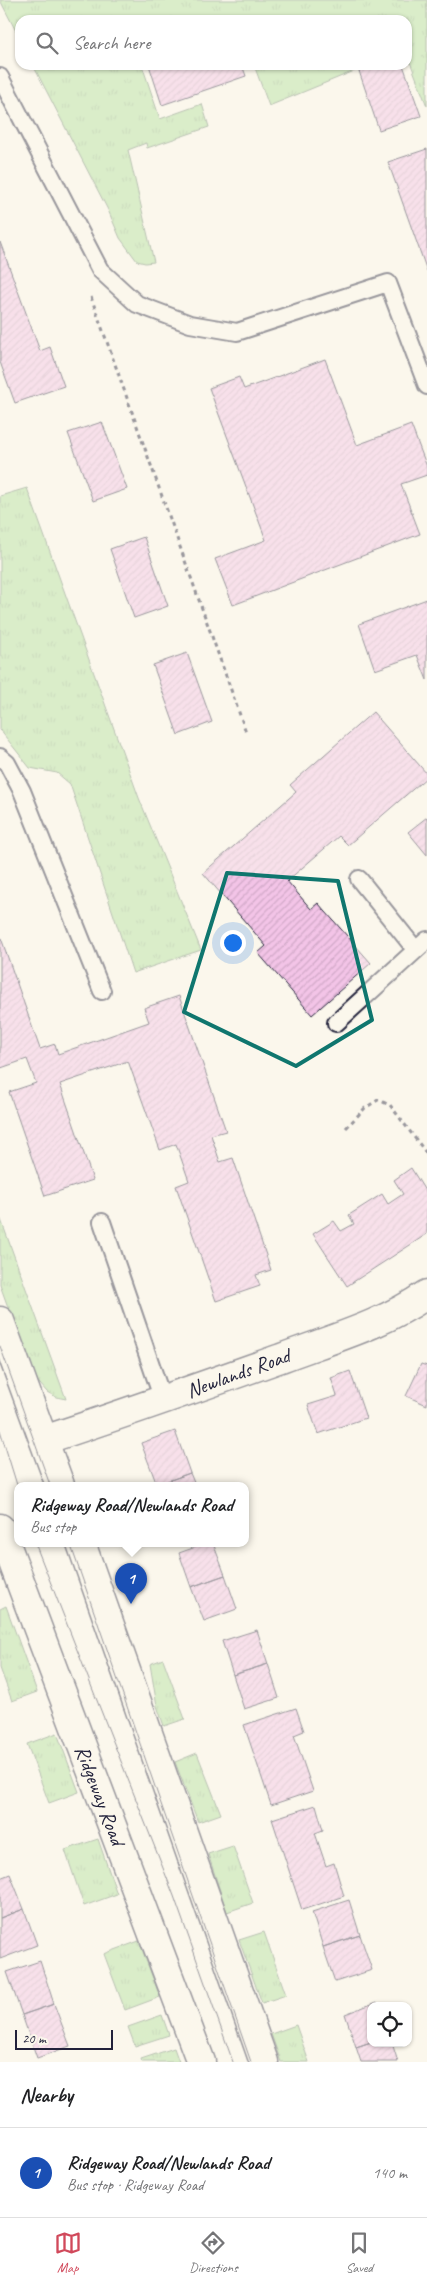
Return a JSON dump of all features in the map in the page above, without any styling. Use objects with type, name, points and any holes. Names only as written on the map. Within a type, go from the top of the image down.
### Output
[{"type":"main road","name":"Newlands Road","points":[[44,1440],[163,1400],[368,1326],[410,1306],[427,1294]]},
{"type":"main road","points":[[0,1321],[59,1482]]},
{"type":"main road","name":"Ridgeway Road","points":[[0,1528],[201,2062]]},
{"type":"main road","points":[[82,1547],[264,2062]]},
{"type":"lane","points":[[0,77],[100,270],[136,304],[190,324],[237,332],[388,283],[427,386]]},
{"type":"lane","points":[[0,757],[7,763],[22,791],[102,991]]},
{"type":"lane","points":[[336,1023],[421,944],[359,879]]},
{"type":"lane","points":[[102,1222],[163,1400]]},
{"type":"path","points":[[100,270],[88,289],[246,732]]},
{"type":"path","points":[[346,1128],[365,1108],[378,1100],[390,1104],[427,1154]]},
{"type":"highlighted area","points":[[227,873],[338,881],[372,1020],[296,1066],[184,1012]]},
{"type":"green space","points":[[0,0],[427,0],[427,106],[412,67],[412,15],[15,15],[15,29]]},
{"type":"green space","points":[[36,70],[144,70],[160,119],[202,104],[209,127],[147,148],[146,143],[128,150],[154,262],[145,263],[137,261],[120,238],[108,210]]},
{"type":"green space","points":[[256,70],[357,70],[269,106]]},
{"type":"green space","points":[[27,488],[139,798],[201,950],[133,973],[70,784],[57,773],[30,768],[0,730],[0,496]]},
{"type":"green space","points":[[0,1217],[66,1399],[56,1397],[47,1392],[33,1376],[0,1285]]},
{"type":"green space","points":[[6,1606],[37,1692],[12,1701],[0,1668],[0,1609]]},
{"type":"green space","points":[[163,1659],[185,1719],[164,1726],[157,1706],[150,1664]]},
{"type":"green space","points":[[57,1733],[79,1792],[49,1803],[27,1744]]},
{"type":"green space","points":[[197,1753],[221,1814],[198,1822],[175,1762]]},
{"type":"green space","points":[[98,1839],[117,1894],[84,1906],[65,1850]]},
{"type":"green space","points":[[233,1846],[253,1903],[227,1912],[208,1854]]},
{"type":"green space","points":[[264,1932],[286,1995],[262,2003],[239,1940]]},
{"type":"green space","points":[[139,1941],[160,1997],[125,2010],[104,1954]]},
{"type":"green space","points":[[162,2015],[169,2035],[135,2046],[128,2027]]},
{"type":"green space","points":[[296,2025],[309,2062],[281,2062],[271,2034]]},
{"type":"green space","points":[[174,2048],[179,2062],[142,2062],[141,2059]]},
{"type":"building","points":[[151,70],[244,70],[246,76],[162,105]]},
{"type":"building","points":[[405,70],[421,116],[379,130],[359,71]]},
{"type":"building","points":[[427,149],[427,271],[388,162]]},
{"type":"building","points":[[0,242],[40,351],[50,347],[64,386],[15,403],[0,362]]},
{"type":"building","points":[[325,359],[357,445],[411,425],[427,467],[427,475],[401,484],[420,534],[233,605],[215,559],[266,540],[209,388],[239,377],[244,389]]},
{"type":"building","points":[[102,422],[127,489],[93,501],[68,433]]},
{"type":"building","points":[[144,537],[168,606],[134,618],[110,549]]},
{"type":"building","points":[[427,599],[427,680],[417,655],[375,670],[359,624]]},
{"type":"building","points":[[187,653],[212,722],[178,735],[153,665]]},
{"type":"building","points":[[373,712],[427,774],[427,777],[348,845],[339,836],[287,881],[311,909],[318,903],[371,963],[312,1015],[258,953],[266,946],[203,873],[296,792],[290,785]]},
{"type":"building","points":[[427,817],[427,855],[408,832]]},
{"type":"building","points":[[0,935],[40,1049],[55,1044],[58,1054],[149,1022],[144,1008],[179,996],[226,1131],[211,1135],[220,1162],[233,1158],[271,1270],[256,1275],[260,1286],[216,1301],[176,1186],[189,1181],[176,1144],[160,1150],[128,1061],[60,1084],[93,1180],[45,1196],[9,1092],[36,1083],[27,1059],[1,1068],[0,1065]]},
{"type":"building","points":[[411,1168],[427,1194],[427,1234],[347,1286],[313,1234],[334,1221],[341,1231],[354,1224],[349,1215],[382,1194],[388,1204],[403,1194],[394,1180]]},
{"type":"building","points":[[421,1364],[427,1366],[427,1405],[406,1396]]},
{"type":"building","points":[[350,1371],[366,1418],[318,1434],[308,1405],[337,1396],[331,1378]]},
{"type":"building","points":[[175,1431],[190,1473],[165,1482],[156,1482],[141,1443]]},
{"type":"building","points":[[190,1473],[194,1482],[165,1482]]},
{"type":"building","points":[[196,1547],[214,1547],[225,1575],[191,1587],[179,1553]]},
{"type":"building","points":[[225,1575],[237,1609],[204,1621],[191,1587]]},
{"type":"building","points":[[257,1630],[268,1664],[233,1675],[222,1641]]},
{"type":"building","points":[[268,1664],[279,1698],[244,1709],[233,1675]]},
{"type":"building","points":[[296,1708],[304,1731],[294,1735],[313,1791],[271,1805],[244,1725]]},
{"type":"building","points":[[316,1805],[323,1830],[315,1833],[326,1866],[334,1863],[344,1896],[302,1910],[272,1819]]},
{"type":"building","points":[[10,1874],[24,1909],[0,1918],[0,1878]]},
{"type":"building","points":[[349,1900],[360,1935],[323,1947],[312,1912]]},
{"type":"building","points":[[24,1909],[37,1945],[0,1959],[0,1918]]},
{"type":"building","points":[[360,1935],[372,1970],[335,1982],[323,1947]]},
{"type":"building","points":[[40,1961],[54,2004],[22,2015],[7,1972]]},
{"type":"building","points":[[54,2004],[70,2046],[37,2058],[22,2015]]},
{"type":"building","points":[[367,2006],[367,2043],[356,2047],[345,2014]]},
{"type":"building","points":[[367,2043],[367,2047],[393,2047],[398,2062],[361,2062],[356,2047]]},
{"type":"tram line","points":[[0,1346],[49,1482]]},
{"type":"tram line","points":[[0,1430],[16,1482]]},
{"type":"tram line","points":[[37,1547],[174,1896],[233,2062]]},
{"type":"tram line","points":[[71,1547],[251,2062]]},
{"type":"place","name":"Ridgeway Road/Newlands Road","points":[[131,1604]]}]
